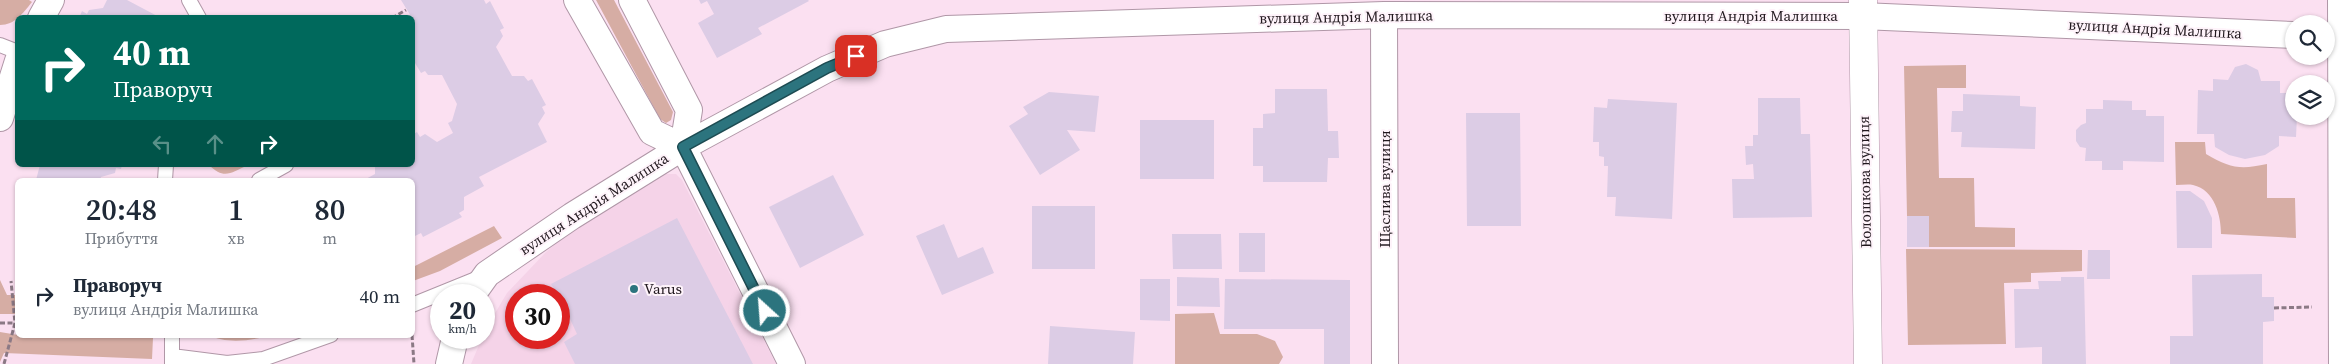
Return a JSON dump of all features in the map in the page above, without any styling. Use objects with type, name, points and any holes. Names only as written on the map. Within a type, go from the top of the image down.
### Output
[{"type":"street","points":[[43,15],[51,0]]},
{"type":"street","points":[[577,0],[652,132],[683,147]]},
{"type":"street","points":[[632,0],[689,110],[683,147],[792,364]]},
{"type":"street","points":[[2341,0],[2339,36],[2342,364]]},
{"type":"street","name":"вулиця Андрія Малишка","points":[[481,284],[572,216],[683,147],[827,68],[885,44],[946,29],[1384,15],[1862,8],[2285,34]]},
{"type":"street","name":"Волошкова вулиця","points":[[1862,8],[1868,364]]},
{"type":"street","name":"Щаслива вулиця","points":[[1384,15],[1386,364]]},
{"type":"street","points":[[0,118],[15,70]]},
{"type":"street","points":[[449,364],[452,349]]},
{"type":"lane","points":[[189,0],[197,15]]},
{"type":"lane","points":[[0,45],[15,51]]},
{"type":"lane","points":[[263,178],[282,167]]},
{"type":"lane","points":[[415,304],[430,300]]},
{"type":"lane","points":[[172,338],[172,360],[227,363],[263,359],[322,338]]},
{"type":"path","points":[[397,15],[406,10]]},
{"type":"path","points":[[11,282],[15,315]]},
{"type":"path","points":[[2274,308],[2317,307]]},
{"type":"path","points":[[0,323],[15,323]]},
{"type":"path","points":[[4,364],[15,326]]},
{"type":"path","points":[[412,338],[414,364]]},
{"type":"shaded area","points":[[0,0],[29,0],[32,2],[21,15],[15,15],[14,21],[0,25]]},
{"type":"shaded area","points":[[596,0],[614,0],[673,112],[671,120],[666,123],[660,119]]},
{"type":"shaded area","points":[[1966,65],[1966,88],[1937,88],[1939,178],[1974,178],[1975,227],[2015,228],[2015,247],[1929,247],[1929,217],[1907,216],[1904,66]]},
{"type":"shaded area","points":[[2175,142],[2205,142],[2206,154],[2235,167],[2267,164],[2267,198],[2295,198],[2296,238],[2221,234],[2218,212],[2207,192],[2193,185],[2176,185]]},
{"type":"shaded area","points":[[211,167],[243,167],[228,174],[214,170]]},
{"type":"shaded area","points":[[664,174],[676,174],[682,180],[776,364],[471,364],[477,349],[495,349],[495,313],[505,296],[505,349],[570,349],[570,284],[516,284],[546,252],[566,235]]},
{"type":"shaded area","points":[[494,226],[502,238],[440,271],[415,280],[415,266]]},
{"type":"shaded area","points":[[1906,249],[2082,250],[2082,271],[2031,273],[2031,282],[2004,283],[2006,344],[1908,345]]},
{"type":"shaded area","points":[[0,280],[7,295],[15,295],[15,314],[0,314]]},
{"type":"shaded area","points":[[1214,313],[1220,334],[1257,334],[1275,341],[1283,357],[1279,364],[1175,364],[1175,314]]},
{"type":"shaded area","points":[[0,332],[15,334],[15,338],[153,338],[152,359],[4,353],[0,362]]},
{"type":"shaded area","points":[[215,338],[260,338],[239,341]]},
{"type":"building","points":[[107,0],[127,0],[155,15],[80,15],[82,11],[87,14],[89,10],[103,8]]},
{"type":"building","points":[[401,0],[484,0],[486,4],[490,1],[504,28],[500,30],[503,36],[496,47],[512,76],[524,76],[528,81],[532,79],[546,105],[542,107],[545,113],[538,124],[547,142],[479,177],[484,186],[464,197],[464,210],[459,213],[462,217],[423,237],[421,233],[415,236],[415,178],[368,178],[375,174],[375,167],[415,167],[415,133],[417,132],[420,137],[425,134],[437,142],[453,133],[448,123],[452,121],[457,104],[442,75],[428,75],[425,71],[421,73],[415,63],[415,15],[410,15]]},
{"type":"building","points":[[699,0],[809,1],[758,28],[762,34],[717,58],[698,23],[714,14],[707,1],[701,4]]},
{"type":"building","points":[[2246,64],[2258,70],[2261,81],[2280,81],[2280,93],[2285,93],[2285,125],[2297,125],[2296,137],[2279,136],[2279,146],[2265,155],[2245,159],[2229,155],[2215,147],[2214,134],[2197,134],[2198,90],[2213,91],[2213,79],[2228,80],[2235,67]]},
{"type":"building","points":[[1275,89],[1327,89],[1328,131],[1338,131],[1339,158],[1328,158],[1327,182],[1263,182],[1263,166],[1253,166],[1253,128],[1263,128],[1263,114],[1275,113]]},
{"type":"building","points":[[1049,92],[1099,96],[1095,132],[1067,130],[1080,150],[1040,175],[1009,126],[1028,114],[1023,107]]},
{"type":"building","points":[[1963,94],[2020,96],[2020,106],[2036,107],[2035,149],[1961,147],[1962,132],[1951,132],[1952,111],[1963,111]]},
{"type":"building","points":[[1758,98],[1800,98],[1801,134],[1810,134],[1812,217],[1733,218],[1732,179],[1754,179],[1753,164],[1746,165],[1745,146],[1753,146],[1753,135],[1758,135]]},
{"type":"building","points":[[1608,99],[1677,103],[1672,219],[1615,216],[1616,197],[1607,197],[1608,166],[1604,166],[1604,157],[1599,156],[1599,142],[1593,142],[1594,107],[1607,108]]},
{"type":"building","points":[[2103,100],[2132,101],[2132,110],[2146,110],[2146,116],[2164,116],[2164,162],[2123,161],[2123,170],[2102,170],[2102,161],[2085,161],[2086,148],[2080,147],[2076,141],[2076,130],[2086,123],[2086,109],[2103,109]]},
{"type":"building","points":[[1466,113],[1520,113],[1521,226],[1467,226]]},
{"type":"building","points":[[1140,120],[1214,120],[1214,179],[1140,179]]},
{"type":"building","points":[[39,167],[122,167],[121,169],[116,168],[115,173],[101,178],[37,178]]},
{"type":"building","points":[[833,175],[864,235],[800,268],[769,207]]},
{"type":"building","points":[[2176,191],[2190,191],[2204,201],[2212,218],[2212,248],[2177,248]]},
{"type":"building","points":[[1032,206],[1095,206],[1095,269],[1032,269]]},
{"type":"building","points":[[1907,216],[1929,216],[1929,247],[1907,247]]},
{"type":"building","name":"Varus","points":[[677,218],[753,364],[575,364],[568,349],[570,349],[570,338],[577,334],[570,319],[570,284],[551,284]]},
{"type":"building","points":[[944,224],[958,258],[983,247],[994,273],[942,295],[916,236]]},
{"type":"building","points":[[1239,233],[1265,233],[1265,272],[1239,272]]},
{"type":"building","points":[[1172,234],[1221,234],[1222,269],[1173,269]]},
{"type":"building","points":[[2088,250],[2110,250],[2110,279],[2087,279]]},
{"type":"building","points":[[2262,274],[2262,297],[2274,297],[2274,321],[2263,322],[2263,364],[2170,364],[2170,336],[2193,336],[2192,275]]},
{"type":"building","points":[[1177,277],[1219,278],[1220,307],[1177,306]]},
{"type":"building","points":[[2061,277],[2084,277],[2086,364],[2042,364],[2042,347],[2015,348],[2014,289],[2039,289],[2038,281],[2061,281]]},
{"type":"building","points":[[1140,279],[1170,279],[1170,321],[1140,320]]},
{"type":"building","points":[[1225,279],[1350,280],[1350,364],[1324,364],[1324,329],[1224,329]]},
{"type":"building","points":[[1050,326],[1135,332],[1133,364],[1048,364]]},
{"type":"place","name":"Varus","points":[[634,289]]},
{"type":"route","points":[[765,311],[683,147],[827,68],[856,56]]}]
